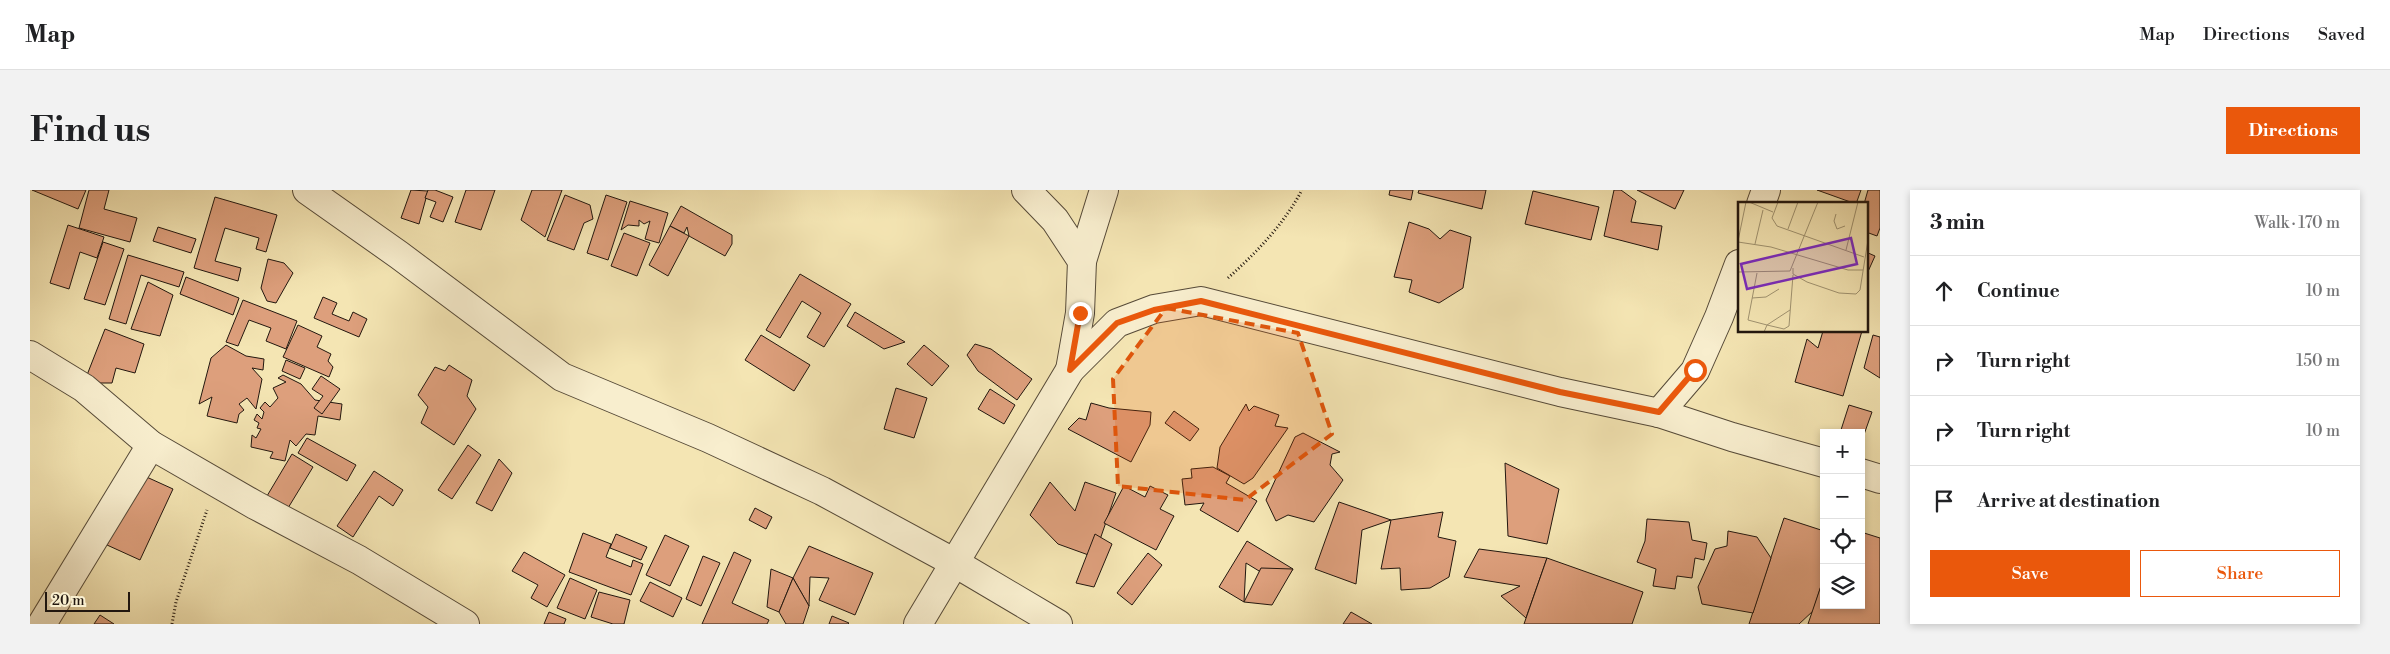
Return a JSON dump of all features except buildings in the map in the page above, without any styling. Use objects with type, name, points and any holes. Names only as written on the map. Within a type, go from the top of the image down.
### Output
[{"type":"street","points":[[307,190],[399,255],[562,377],[708,438],[822,491],[956,563],[1058,624]]},
{"type":"street","points":[[1026,190],[1055,220],[1082,262]]},
{"type":"street","points":[[1070,370],[1080,313],[1082,262],[1104,190]]},
{"type":"street","points":[[1762,202],[1766,190]]},
{"type":"street","points":[[1659,412],[1695,370],[1719,317],[1738,267]]},
{"type":"street","points":[[918,624],[1070,370],[1117,323],[1154,310],[1201,301],[1560,392],[1659,412],[1732,437],[1820,462]]},
{"type":"street","points":[[30,355],[84,388],[151,445],[255,505],[360,560],[465,624]]},
{"type":"street","points":[[42,624],[151,445]]},
{"type":"street","points":[[1864,474],[1880,479]]},
{"type":"path","points":[[1201,301],[1255,254],[1291,210],[1302,190]]},
{"type":"path","points":[[172,624],[176,602],[217,482]]},
{"type":"highlighted area","points":[[1166,308],[1298,333],[1332,434],[1245,500],[1118,486],[1113,379]]},
{"type":"route","points":[[1080,313],[1070,370],[1117,323],[1154,310],[1201,301],[1560,392],[1659,412],[1695,370]]}]
